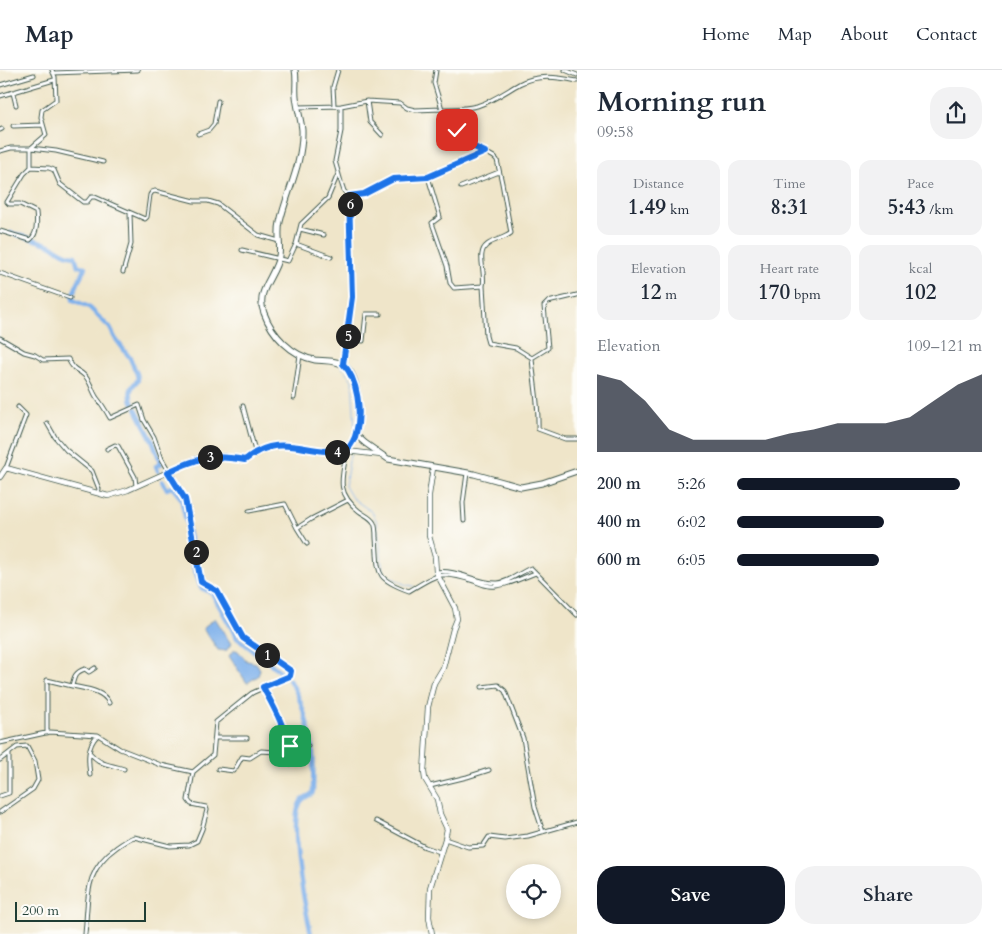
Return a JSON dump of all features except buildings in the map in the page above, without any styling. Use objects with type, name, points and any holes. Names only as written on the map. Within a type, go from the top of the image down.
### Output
[{"type":"main road","points":[[294,70],[302,130],[300,152],[298,165],[279,225],[279,258],[262,294],[264,313],[274,331],[286,346],[300,355],[309,359],[343,364],[353,376],[357,394],[358,424],[356,435],[388,459],[467,473],[521,487],[542,483],[577,471]]},
{"type":"street","points":[[0,231],[30,240],[33,238],[37,226],[36,212],[20,204],[10,204],[7,202],[24,174],[31,167],[31,148],[46,135],[41,117],[42,110],[56,100],[53,72],[138,70]]},
{"type":"street","points":[[334,105],[333,87],[338,70]]},
{"type":"street","points":[[436,70],[434,83],[448,123],[470,145],[494,157],[500,172],[511,233],[489,243],[482,249],[488,343],[516,348],[532,358]]},
{"type":"street","points":[[564,70],[577,75]]},
{"type":"street","points":[[0,85],[34,74]]},
{"type":"street","points":[[298,106],[341,106],[366,102],[400,103],[415,110],[477,106],[501,96],[520,83],[533,79],[549,77],[577,80]]},
{"type":"street","points":[[0,96],[55,80]]},
{"type":"street","points":[[13,93],[16,105]]},
{"type":"street","points":[[198,134],[210,130],[214,124],[218,101]]},
{"type":"street","points":[[366,102],[370,122],[382,135]]},
{"type":"street","points":[[341,106],[341,131],[335,155],[338,174],[344,190],[349,196],[352,297],[343,364]]},
{"type":"street","points":[[13,126],[43,125]]},
{"type":"street","points":[[0,151],[11,148],[31,148],[103,162]]},
{"type":"street","points":[[349,196],[364,194],[393,179],[428,177],[485,152]]},
{"type":"street","points":[[31,167],[54,170],[60,184],[83,202],[87,202],[91,197],[94,197],[142,218],[147,217],[150,195],[155,191],[218,204],[258,235],[279,241]]},
{"type":"street","points":[[461,187],[500,172]]},
{"type":"street","points":[[242,250],[288,261],[305,220],[328,198],[338,174]]},
{"type":"street","points":[[428,177],[440,217],[432,223],[447,266],[450,282],[454,288],[483,286]]},
{"type":"street","points":[[123,272],[131,244],[130,213]]},
{"type":"street","points":[[300,229],[324,234]]},
{"type":"street","points":[[296,244],[331,257]]},
{"type":"street","points":[[0,273],[70,298]]},
{"type":"street","points":[[532,358],[548,348],[544,306],[548,302],[577,295]]},
{"type":"street","points":[[347,338],[363,341],[366,314],[380,314]]},
{"type":"street","points":[[0,338],[24,352],[35,355],[43,360],[68,359],[76,371],[84,375],[110,418],[139,404],[166,472],[185,499],[201,582],[217,591],[243,638],[291,671],[290,676],[252,693],[216,722],[213,755],[193,772],[188,800],[190,803],[206,807],[207,810],[197,840],[188,845],[170,846],[134,836],[107,854],[96,866],[90,885],[85,934]]},
{"type":"street","points":[[294,398],[300,355]]},
{"type":"street","points":[[532,358],[534,387],[539,407],[538,428],[560,437],[577,439]]},
{"type":"street","points":[[243,406],[255,451]]},
{"type":"street","points":[[0,477],[6,468],[26,415],[18,407]]},
{"type":"street","points":[[47,423],[54,437],[66,450],[92,471],[99,489],[98,494]]},
{"type":"street","points":[[356,435],[347,450],[341,486],[348,500],[368,516],[375,525],[380,572],[386,582],[409,591],[437,573],[445,571],[459,573],[489,583],[500,583],[531,568],[577,615]]},
{"type":"street","points":[[107,449],[114,445],[118,446],[135,477],[136,486]]},
{"type":"street","points":[[6,468],[108,496],[136,486],[199,458],[222,456],[245,460],[255,451],[271,445],[381,454]]},
{"type":"street","points":[[432,934],[429,917],[430,888],[445,839],[446,829],[437,799],[424,772],[428,706],[434,683],[443,668],[457,619],[456,608],[437,573],[429,536],[433,468]]},
{"type":"street","points":[[464,521],[463,503],[467,473]]},
{"type":"street","points":[[297,528],[348,500]]},
{"type":"street","points":[[249,511],[285,504],[307,544]]},
{"type":"street","points":[[72,686],[75,676],[79,671],[85,669],[89,672],[95,668]]},
{"type":"street","points":[[47,733],[47,680],[100,693],[107,697],[110,703]]},
{"type":"street","points":[[482,687],[498,685],[505,691],[523,738],[535,807],[542,832]]},
{"type":"street","points":[[263,687],[276,712],[287,741],[290,764]]},
{"type":"street","points":[[0,743],[47,733],[98,735],[120,749],[161,765],[193,772]]},
{"type":"street","points":[[90,775],[90,743],[98,735]]},
{"type":"street","points":[[215,738],[247,738]]},
{"type":"street","points":[[0,760],[17,746],[27,746],[35,761],[38,780],[33,789],[0,812]]},
{"type":"street","points":[[218,769],[234,771],[242,757],[250,758],[261,751],[276,752],[290,746],[308,746]]},
{"type":"street","points":[[0,796],[9,793],[9,752]]},
{"type":"street","points":[[90,753],[103,764],[114,765],[124,770]]},
{"type":"street","points":[[430,786],[489,770]]},
{"type":"street","points":[[376,821],[425,847],[440,852]]},
{"type":"street","points":[[445,839],[468,847],[483,846],[489,837],[505,839],[542,832],[577,822]]},
{"type":"water","points":[[215,618],[231,644],[226,651],[218,650],[203,628]]},
{"type":"water","points":[[237,650],[247,661],[256,663],[260,669],[258,676],[247,683],[229,656],[233,651]]},
{"type":"waterway","points":[[11,233],[45,243],[64,253],[75,256],[78,266],[85,267],[73,294],[73,300],[89,307],[110,328],[130,358],[138,380],[131,391],[133,404]]},
{"type":"waterway","points":[[342,367],[352,380],[355,427]]},
{"type":"waterway","points":[[136,409],[153,442],[161,464],[156,466],[158,471]]},
{"type":"waterway","points":[[350,455],[345,486],[352,498],[372,512],[377,522],[383,573],[406,585],[414,586]]},
{"type":"waterway","points":[[163,481],[167,489],[172,487],[181,498],[190,540],[191,560],[201,588],[212,593],[237,638],[285,675]]},
{"type":"waterway","points":[[519,578],[530,573]]},
{"type":"waterway","points":[[289,680],[294,687],[305,716],[313,755],[313,791],[312,794],[304,798],[300,803],[296,830],[299,867],[311,934]]},
{"type":"route","points":[[290,746],[288,748],[276,712],[263,687],[290,676],[291,671],[243,638],[217,591],[201,582],[196,558],[196,547],[185,499],[168,472],[199,458],[222,456],[245,460],[255,451],[271,445],[286,445],[339,452],[347,450],[356,435],[358,424],[357,394],[353,376],[343,364],[352,297],[349,196],[364,194],[393,179],[428,177],[485,152],[470,145],[457,130]]}]
